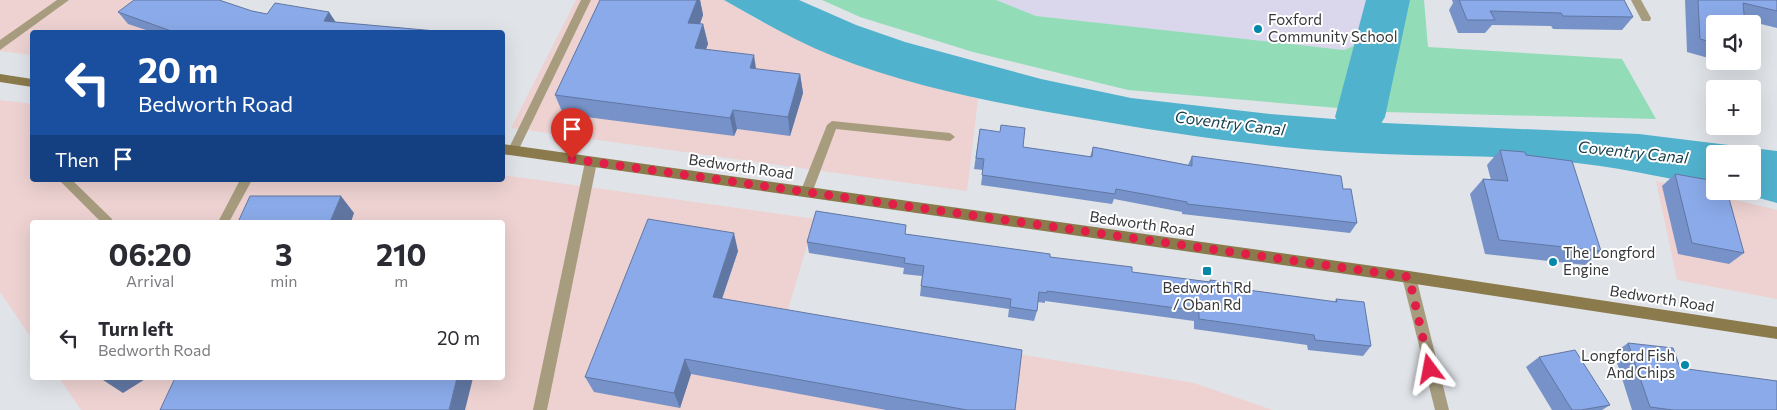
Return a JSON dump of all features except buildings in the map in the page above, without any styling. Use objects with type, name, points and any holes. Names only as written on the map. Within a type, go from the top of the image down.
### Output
[{"type":"main road","points":[[0,78],[30,83]]},
{"type":"main road","name":"Bedworth Road","points":[[508,149],[806,193],[1409,277],[1777,332]]},
{"type":"street","points":[[0,46],[64,0]]},
{"type":"street","points":[[1636,0],[1646,18]]},
{"type":"street","points":[[540,410],[591,162]]},
{"type":"street","points":[[1409,277],[1442,410]]},
{"type":"lane","points":[[508,149],[586,0]]},
{"type":"lane","points":[[806,193],[832,125],[950,137]]},
{"type":"lane","points":[[67,182],[106,220]]},
{"type":"lane","points":[[224,220],[245,182]]},
{"type":"shaded area","points":[[0,0],[210,0],[171,30],[30,30],[30,55],[0,51]]},
{"type":"shaded area","points":[[576,0],[724,0],[758,20],[833,56],[898,78],[978,99],[967,191],[511,128]]},
{"type":"shaded area","name":"Foxford Community School","points":[[996,0],[1372,0],[1366,41],[1344,50],[1036,16]]},
{"type":"shaded area","points":[[0,100],[30,104],[30,182],[505,182],[505,175],[815,219],[786,316],[1194,383],[1273,410],[81,410],[60,380],[505,380],[505,220],[30,220],[30,336],[0,292]]},
{"type":"shaded area","points":[[1656,181],[1706,193],[1706,200],[1735,200],[1777,210],[1777,299],[1677,280]]},
{"type":"green space","points":[[822,0],[996,0],[1036,16],[1344,50],[1366,41],[1372,0],[1424,0],[1428,47],[1622,59],[1656,119],[1385,112],[1128,90],[973,52],[860,17]]},
{"type":"water","name":"Coventry Canal","points":[[724,0],[799,0],[856,25],[905,42],[1041,79],[1131,98],[1270,114],[1384,123],[1639,134],[1728,145],[1706,145],[1706,186],[1618,169],[1559,161],[1506,157],[1344,152],[1207,138],[1071,116],[950,92],[862,67],[805,44]]},
{"type":"water","points":[[1761,149],[1777,151],[1777,203],[1761,199]]},
{"type":"waterway","points":[[1360,117],[1388,0]]},
{"type":"place","name":"Foxford Community School","points":[[1258,29]]},
{"type":"place","name":"The Longford Engine","points":[[1553,262]]},
{"type":"place","name":"Bedworth Rd / Oban Rd","points":[[1207,271]]},
{"type":"place","name":"Longford Fish And Chips","points":[[1685,365]]},
{"type":"route","points":[[572,159],[1409,277],[1430,369]]}]
